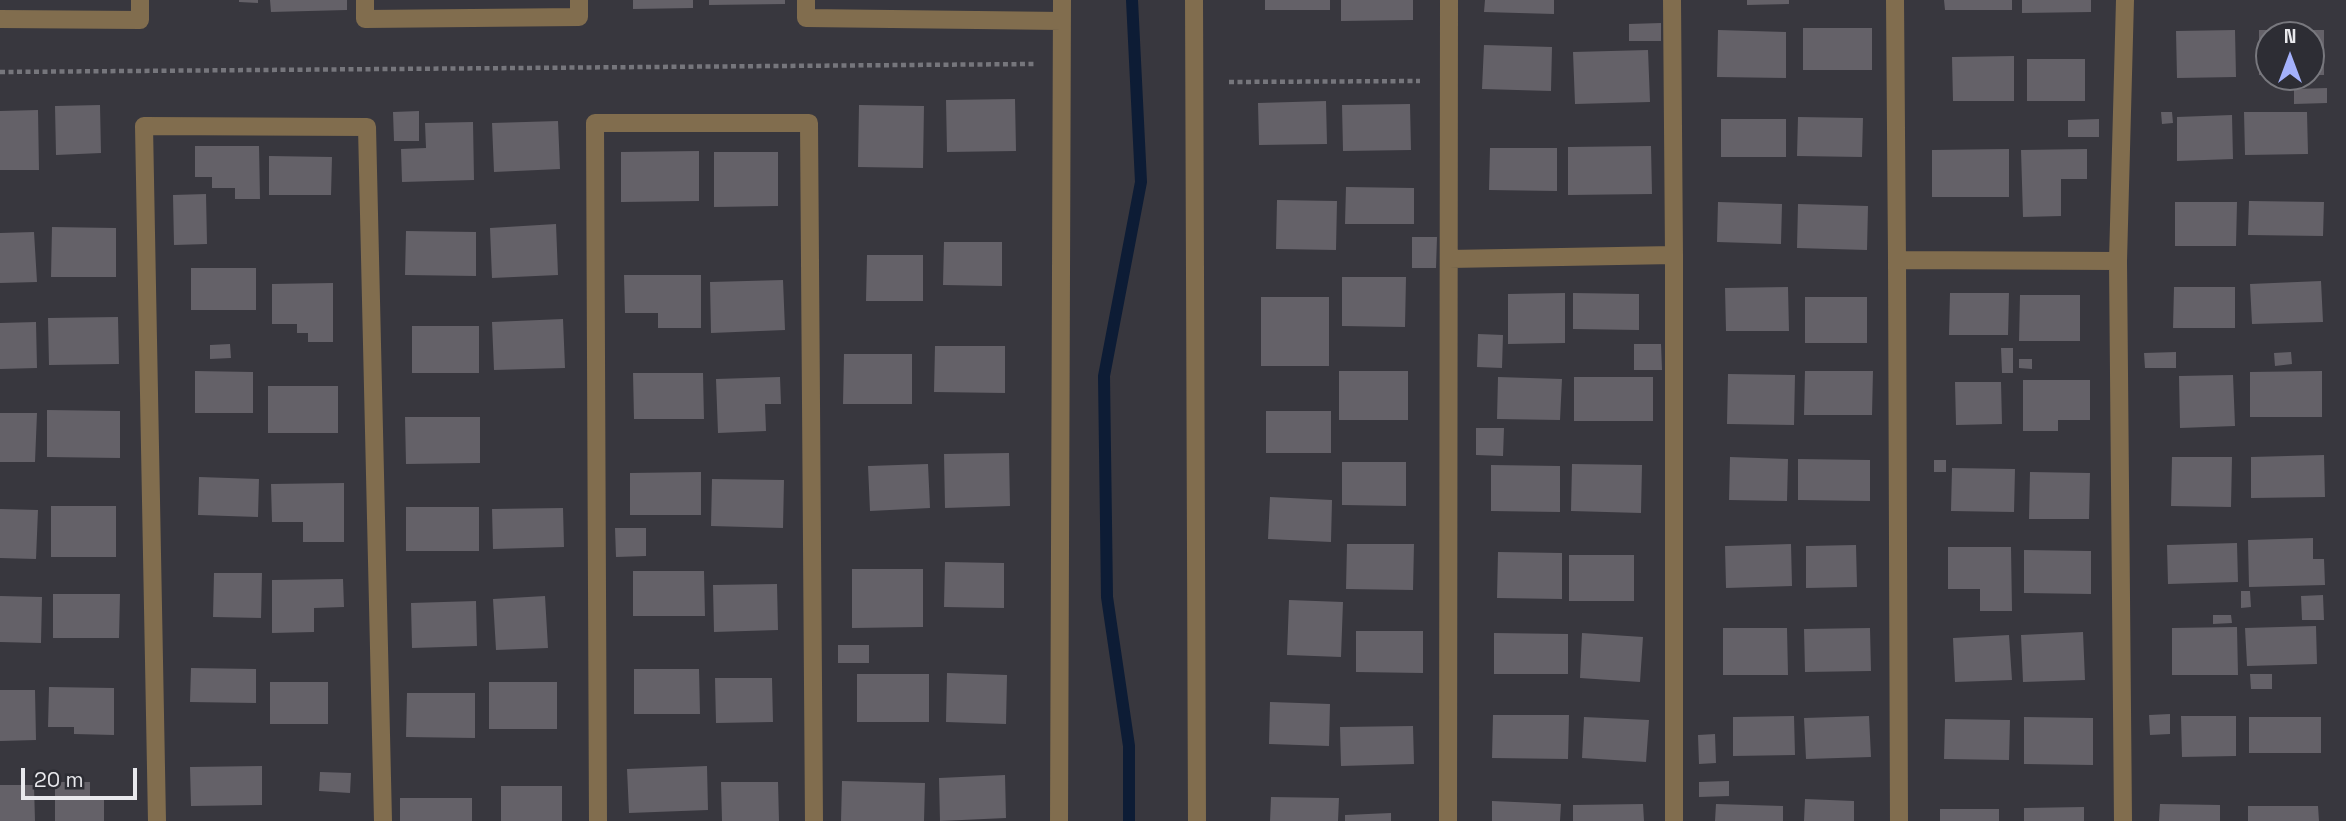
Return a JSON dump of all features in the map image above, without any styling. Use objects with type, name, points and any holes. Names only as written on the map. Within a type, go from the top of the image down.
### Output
[{"type":"street","points":[[0,19],[139,20],[140,0]]},
{"type":"street","points":[[365,0],[365,19],[579,17],[579,0]]},
{"type":"street","points":[[806,0],[806,18],[1062,21]]},
{"type":"street","points":[[1059,821],[1062,0]]},
{"type":"street","points":[[1194,0],[1197,821]]},
{"type":"street","points":[[1448,821],[1449,0]]},
{"type":"street","points":[[1672,0],[1674,821]]},
{"type":"street","points":[[1895,0],[1899,821]]},
{"type":"street","points":[[2123,821],[2118,261],[2125,0]]},
{"type":"street","points":[[598,821],[595,122],[809,123],[814,821]]},
{"type":"street","points":[[157,821],[144,126],[367,127],[383,821]]},
{"type":"street","points":[[1449,259],[1674,255]]},
{"type":"street","points":[[1897,260],[2118,261]]},
{"type":"path","points":[[0,72],[1037,64]]},
{"type":"path","points":[[1229,82],[1449,81]]},
{"type":"building","points":[[258,0],[258,3],[239,2]]},
{"type":"building","points":[[270,0],[347,0],[347,10],[271,12]]},
{"type":"building","points":[[633,0],[693,0],[693,8],[633,9]]},
{"type":"building","points":[[709,0],[785,0],[785,4],[709,5]]},
{"type":"building","points":[[1265,0],[1330,0],[1330,10],[1265,10]]},
{"type":"building","points":[[1341,0],[1413,0],[1413,20],[1341,21]]},
{"type":"building","points":[[1485,0],[1554,0],[1554,14],[1484,12]]},
{"type":"building","points":[[1747,0],[1789,0],[1789,4],[1747,5]]},
{"type":"building","points":[[1944,0],[2012,0],[2012,10],[1945,10]]},
{"type":"building","points":[[2022,0],[2091,0],[2091,12],[2022,13]]},
{"type":"building","points":[[1661,23],[1661,41],[1629,41],[1629,24]]},
{"type":"building","points":[[1803,28],[1872,28],[1872,70],[1803,70]]},
{"type":"building","points":[[1718,30],[1786,32],[1786,78],[1717,77]]},
{"type":"building","points":[[2235,30],[2236,77],[2177,78],[2176,31]]},
{"type":"building","points":[[1484,45],[1552,47],[1551,91],[1482,89]]},
{"type":"building","points":[[1648,50],[1650,102],[1575,104],[1573,52]]},
{"type":"building","points":[[2014,56],[2014,101],[1953,101],[1952,57]]},
{"type":"building","points":[[2027,59],[2085,59],[2085,101],[2027,101]]},
{"type":"building","points":[[2325,88],[2327,103],[2294,104],[2294,91],[2325,91]]},
{"type":"building","points":[[1015,99],[1016,151],[947,152],[946,100]]},
{"type":"building","points":[[1326,101],[1327,144],[1259,145],[1258,103]]},
{"type":"building","points":[[1410,104],[1411,150],[1343,151],[1342,105]]},
{"type":"building","points":[[100,105],[101,153],[56,155],[55,106]]},
{"type":"building","points":[[859,105],[924,106],[923,168],[858,167]]},
{"type":"building","points":[[38,110],[39,170],[0,170],[0,111]]},
{"type":"building","points":[[419,111],[419,141],[394,141],[393,112]]},
{"type":"building","points":[[2161,112],[2172,112],[2173,123],[2162,124]]},
{"type":"building","points":[[2244,112],[2307,112],[2308,154],[2245,155]]},
{"type":"building","points":[[2232,115],[2233,159],[2177,161],[2177,117]]},
{"type":"building","points":[[1798,117],[1863,118],[1862,157],[1797,156]]},
{"type":"building","points":[[1721,119],[1786,119],[1786,157],[1721,157]]},
{"type":"building","points":[[2099,119],[2099,137],[2068,137],[2068,120]]},
{"type":"building","points":[[558,121],[560,169],[494,172],[492,123]]},
{"type":"building","points":[[473,122],[474,180],[402,182],[401,149],[426,148],[425,123]]},
{"type":"building","points":[[195,146],[259,146],[260,199],[235,199],[235,188],[212,188],[212,177],[195,177]]},
{"type":"building","points":[[1651,146],[1652,194],[1568,195],[1568,147]]},
{"type":"building","points":[[1490,148],[1557,148],[1557,191],[1489,190]]},
{"type":"building","points":[[2009,149],[2009,197],[1932,197],[1932,150]]},
{"type":"building","points":[[2087,149],[2087,179],[2061,179],[2061,216],[2023,217],[2021,150]]},
{"type":"building","points":[[699,151],[699,201],[621,202],[621,152]]},
{"type":"building","points":[[714,152],[778,152],[778,206],[714,207]]},
{"type":"building","points":[[269,156],[332,157],[331,195],[269,195]]},
{"type":"building","points":[[1346,187],[1414,188],[1414,224],[1345,224]]},
{"type":"building","points":[[206,194],[207,244],[174,245],[173,195]]},
{"type":"building","points":[[1277,200],[1337,201],[1336,250],[1276,249]]},
{"type":"building","points":[[2249,201],[2324,202],[2323,236],[2248,235]]},
{"type":"building","points":[[1718,202],[1782,204],[1781,244],[1717,242]]},
{"type":"building","points":[[2175,202],[2237,202],[2236,246],[2175,246]]},
{"type":"building","points":[[1798,204],[1868,206],[1867,250],[1797,248]]},
{"type":"building","points":[[556,224],[558,275],[492,278],[490,228]]},
{"type":"building","points":[[52,227],[116,228],[116,277],[51,277]]},
{"type":"building","points":[[406,231],[476,232],[476,276],[405,275]]},
{"type":"building","points":[[34,232],[37,282],[0,283],[0,233]]},
{"type":"building","points":[[1412,237],[1437,237],[1436,268],[1412,268]]},
{"type":"building","points":[[944,242],[1002,242],[1002,286],[943,285]]},
{"type":"building","points":[[867,255],[923,255],[923,301],[866,301]]},
{"type":"building","points":[[191,268],[256,268],[256,310],[191,310]]},
{"type":"building","points":[[624,275],[701,275],[701,328],[658,328],[658,313],[625,313]]},
{"type":"building","points":[[1342,277],[1406,277],[1405,327],[1342,326]]},
{"type":"building","points":[[783,280],[785,330],[711,333],[710,282]]},
{"type":"building","points":[[2321,281],[2323,322],[2252,324],[2250,284]]},
{"type":"building","points":[[333,283],[333,342],[308,342],[308,333],[297,333],[297,324],[272,324],[272,284]]},
{"type":"building","points":[[1788,287],[1789,331],[1726,331],[1725,288]]},
{"type":"building","points":[[2174,287],[2235,287],[2235,328],[2173,328]]},
{"type":"building","points":[[1565,293],[1565,343],[1508,344],[1508,294]]},
{"type":"building","points":[[1573,293],[1639,294],[1639,330],[1573,329]]},
{"type":"building","points":[[1950,293],[2009,293],[2008,335],[1949,335]]},
{"type":"building","points":[[2020,295],[2080,295],[2080,341],[2019,341]]},
{"type":"building","points":[[1261,297],[1329,297],[1329,366],[1261,366]]},
{"type":"building","points":[[1805,297],[1867,297],[1867,343],[1805,343]]},
{"type":"building","points":[[118,317],[119,364],[49,365],[48,318]]},
{"type":"building","points":[[563,319],[565,368],[494,370],[492,322]]},
{"type":"building","points":[[36,322],[37,368],[0,369],[0,323]]},
{"type":"building","points":[[412,326],[479,326],[479,373],[412,373]]},
{"type":"building","points":[[1478,334],[1503,335],[1502,368],[1477,367]]},
{"type":"building","points":[[230,344],[231,358],[210,359],[210,345]]},
{"type":"building","points":[[1634,344],[1661,344],[1662,370],[1634,370]]},
{"type":"building","points":[[935,346],[1005,346],[1005,393],[934,392]]},
{"type":"building","points":[[2001,348],[2013,348],[2013,373],[2002,373]]},
{"type":"building","points":[[2176,352],[2176,368],[2145,368],[2144,353]]},
{"type":"building","points":[[2291,352],[2292,364],[2275,366],[2274,353]]},
{"type":"building","points":[[844,354],[912,354],[912,404],[843,404]]},
{"type":"building","points":[[2019,359],[2032,359],[2032,369],[2019,368]]},
{"type":"building","points":[[195,371],[253,372],[253,413],[195,413]]},
{"type":"building","points":[[1339,371],[1408,371],[1408,420],[1339,420]]},
{"type":"building","points":[[1805,371],[1873,371],[1872,415],[1804,415]]},
{"type":"building","points":[[2322,371],[2322,417],[2250,417],[2250,372]]},
{"type":"building","points":[[633,373],[703,373],[704,419],[634,419]]},
{"type":"building","points":[[1728,374],[1795,375],[1794,425],[1727,424]]},
{"type":"building","points":[[2233,375],[2235,426],[2180,428],[2179,376]]},
{"type":"building","points":[[780,377],[781,404],[765,404],[766,431],[718,433],[716,379]]},
{"type":"building","points":[[1498,377],[1562,379],[1560,420],[1497,419]]},
{"type":"building","points":[[1574,377],[1653,377],[1653,421],[1574,421]]},
{"type":"building","points":[[2023,380],[2090,380],[2090,420],[2058,420],[2058,431],[2023,431]]},
{"type":"building","points":[[1955,382],[2001,382],[2002,424],[1956,425]]},
{"type":"building","points":[[268,386],[338,386],[338,433],[268,433]]},
{"type":"building","points":[[47,410],[120,411],[120,458],[47,457]]},
{"type":"building","points":[[1266,411],[1331,411],[1331,453],[1266,453]]},
{"type":"building","points":[[0,413],[37,413],[35,462],[0,462]]},
{"type":"building","points":[[405,417],[480,417],[480,463],[406,464]]},
{"type":"building","points":[[1476,428],[1504,428],[1503,456],[1476,455]]},
{"type":"building","points":[[1009,453],[1010,506],[945,508],[944,454]]},
{"type":"building","points":[[2324,455],[2325,497],[2251,498],[2251,457]]},
{"type":"building","points":[[1730,457],[1788,459],[1787,501],[1729,500]]},
{"type":"building","points":[[2172,457],[2232,457],[2231,507],[2171,506]]},
{"type":"building","points":[[1798,459],[1870,460],[1870,501],[1798,500]]},
{"type":"building","points":[[1934,460],[1946,460],[1946,472],[1934,472]]},
{"type":"building","points":[[1342,462],[1406,462],[1406,506],[1342,505]]},
{"type":"building","points":[[928,464],[930,508],[870,511],[868,466]]},
{"type":"building","points":[[1572,464],[1642,465],[1641,513],[1571,511]]},
{"type":"building","points":[[1491,465],[1560,466],[1560,512],[1491,511]]},
{"type":"building","points":[[1952,468],[2015,469],[2014,512],[1951,511]]},
{"type":"building","points":[[701,472],[701,515],[630,515],[630,473]]},
{"type":"building","points":[[2030,472],[2090,473],[2089,519],[2029,519]]},
{"type":"building","points":[[199,477],[259,479],[258,517],[198,515]]},
{"type":"building","points":[[712,479],[784,480],[783,528],[711,526]]},
{"type":"building","points":[[344,483],[344,542],[303,542],[303,522],[272,522],[271,484]]},
{"type":"building","points":[[1270,497],[1332,500],[1331,542],[1268,539]]},
{"type":"building","points":[[51,506],[116,506],[116,557],[51,557]]},
{"type":"building","points":[[406,507],[479,507],[479,551],[406,551]]},
{"type":"building","points":[[563,508],[564,547],[493,549],[492,509]]},
{"type":"building","points":[[0,509],[38,510],[36,559],[0,558]]},
{"type":"building","points":[[615,528],[646,528],[646,556],[616,557]]},
{"type":"building","points":[[2313,538],[2313,559],[2324,559],[2325,585],[2249,587],[2248,540]]},
{"type":"building","points":[[2237,543],[2238,582],[2168,584],[2167,545]]},
{"type":"building","points":[[1347,544],[1414,544],[1413,590],[1346,589]]},
{"type":"building","points":[[1791,544],[1792,586],[1726,588],[1725,546]]},
{"type":"building","points":[[1856,545],[1857,587],[1806,588],[1806,546]]},
{"type":"building","points":[[1948,547],[2011,547],[2012,611],[1980,611],[1980,589],[1948,589]]},
{"type":"building","points":[[2024,550],[2091,551],[2091,594],[2024,593]]},
{"type":"building","points":[[1498,552],[1562,553],[1562,599],[1497,598]]},
{"type":"building","points":[[1569,555],[1634,555],[1634,601],[1569,601]]},
{"type":"building","points":[[945,562],[1004,563],[1004,608],[944,607]]},
{"type":"building","points":[[852,569],[923,569],[923,627],[852,628]]},
{"type":"building","points":[[633,571],[704,571],[705,616],[633,616]]},
{"type":"building","points":[[214,573],[262,573],[261,618],[213,617]]},
{"type":"building","points":[[343,579],[344,607],[314,608],[314,632],[272,633],[272,580]]},
{"type":"building","points":[[777,584],[778,630],[714,632],[713,585]]},
{"type":"building","points":[[2241,591],[2250,591],[2251,607],[2241,608]]},
{"type":"building","points":[[53,594],[120,594],[119,638],[53,638]]},
{"type":"building","points":[[2323,595],[2324,620],[2302,620],[2301,596]]},
{"type":"building","points":[[0,596],[42,597],[41,643],[0,642]]},
{"type":"building","points":[[545,596],[548,648],[496,650],[493,599]]},
{"type":"building","points":[[1289,600],[1343,602],[1341,657],[1287,655]]},
{"type":"building","points":[[476,601],[477,646],[412,648],[411,603]]},
{"type":"building","points":[[2213,615],[2231,615],[2232,623],[2213,624]]},
{"type":"building","points":[[2316,626],[2317,664],[2247,666],[2245,628]]},
{"type":"building","points":[[2237,627],[2238,675],[2172,675],[2172,628]]},
{"type":"building","points":[[1723,628],[1787,628],[1788,675],[1723,675]]},
{"type":"building","points":[[1870,628],[1871,671],[1805,672],[1804,629]]},
{"type":"building","points":[[1356,631],[1423,631],[1423,673],[1356,672]]},
{"type":"building","points":[[2083,632],[2085,680],[2023,682],[2021,635]]},
{"type":"building","points":[[1494,633],[1568,634],[1568,674],[1494,674]]},
{"type":"building","points":[[1582,633],[1643,637],[1640,682],[1580,678]]},
{"type":"building","points":[[2009,635],[2012,680],[1955,682],[1953,638]]},
{"type":"building","points":[[838,645],[869,645],[869,663],[838,663]]},
{"type":"building","points":[[191,668],[256,669],[256,703],[190,702]]},
{"type":"building","points":[[634,669],[699,669],[700,714],[634,714]]},
{"type":"building","points":[[947,673],[1007,675],[1006,724],[946,722]]},
{"type":"building","points":[[857,674],[929,674],[929,722],[857,722]]},
{"type":"building","points":[[2250,674],[2272,674],[2272,689],[2251,689]]},
{"type":"building","points":[[715,678],[772,678],[773,722],[716,723]]},
{"type":"building","points":[[270,682],[328,682],[328,724],[270,724]]},
{"type":"building","points":[[489,682],[557,682],[557,729],[489,729]]},
{"type":"building","points":[[49,687],[114,688],[114,735],[74,734],[74,727],[48,727]]},
{"type":"building","points":[[0,690],[35,690],[36,740],[0,741]]},
{"type":"building","points":[[407,693],[475,693],[475,738],[406,737]]},
{"type":"building","points":[[1270,702],[1330,704],[1329,746],[1269,744]]},
{"type":"building","points":[[2170,714],[2170,734],[2150,735],[2149,715]]},
{"type":"building","points":[[1493,715],[1569,715],[1568,759],[1492,758]]},
{"type":"building","points":[[1794,716],[1795,755],[1733,756],[1733,717]]},
{"type":"building","points":[[1869,716],[1871,757],[1806,759],[1804,718]]},
{"type":"building","points":[[2181,716],[2236,716],[2236,756],[2182,757]]},
{"type":"building","points":[[1584,717],[1649,720],[1646,762],[1582,758]]},
{"type":"building","points":[[2024,717],[2093,718],[2093,765],[2024,764]]},
{"type":"building","points":[[2249,717],[2321,717],[2321,753],[2249,753]]},
{"type":"building","points":[[1945,719],[2010,720],[2009,760],[1944,759]]},
{"type":"building","points":[[1413,726],[1414,764],[1341,766],[1340,727]]},
{"type":"building","points":[[1715,734],[1716,763],[1699,764],[1698,735]]},
{"type":"building","points":[[262,766],[262,805],[191,806],[190,767]]},
{"type":"building","points":[[707,766],[708,810],[629,813],[627,769]]},
{"type":"building","points":[[320,772],[351,773],[350,793],[319,791]]},
{"type":"building","points":[[1005,775],[1006,818],[940,821],[939,778]]},
{"type":"building","points":[[842,781],[925,783],[924,821],[841,821]]},
{"type":"building","points":[[1729,781],[1729,796],[1699,797],[1699,782]]},
{"type":"building","points":[[55,782],[90,782],[90,800],[104,800],[104,821],[55,821]]},
{"type":"building","points":[[721,782],[778,782],[779,821],[722,821]]},
{"type":"building","points":[[0,785],[34,785],[35,821],[0,821]]},
{"type":"building","points":[[501,786],[562,786],[562,821],[501,821]]},
{"type":"building","points":[[1271,797],[1339,798],[1338,821],[1270,821]]},
{"type":"building","points":[[400,798],[472,798],[472,821],[400,821]]},
{"type":"building","points":[[1805,799],[1854,801],[1854,821],[1804,821]]},
{"type":"building","points":[[1492,801],[1561,804],[1560,821],[1492,821]]},
{"type":"building","points":[[1643,804],[1644,821],[1573,821],[1573,805]]},
{"type":"building","points":[[1716,804],[1783,806],[1783,821],[1715,821]]},
{"type":"building","points":[[2160,804],[2220,805],[2220,821],[2159,821]]},
{"type":"building","points":[[2248,806],[2318,806],[2319,821],[2248,821]]},
{"type":"building","points":[[2084,807],[2084,821],[2024,821],[2024,808]]},
{"type":"building","points":[[1940,809],[1999,809],[1999,821],[1940,821]]},
{"type":"building","points":[[1391,813],[1391,821],[1345,821],[1345,815]]},
{"type":"waterway","points":[[1129,821],[1129,746],[1107,597],[1104,376],[1141,182],[1132,0]]}]
